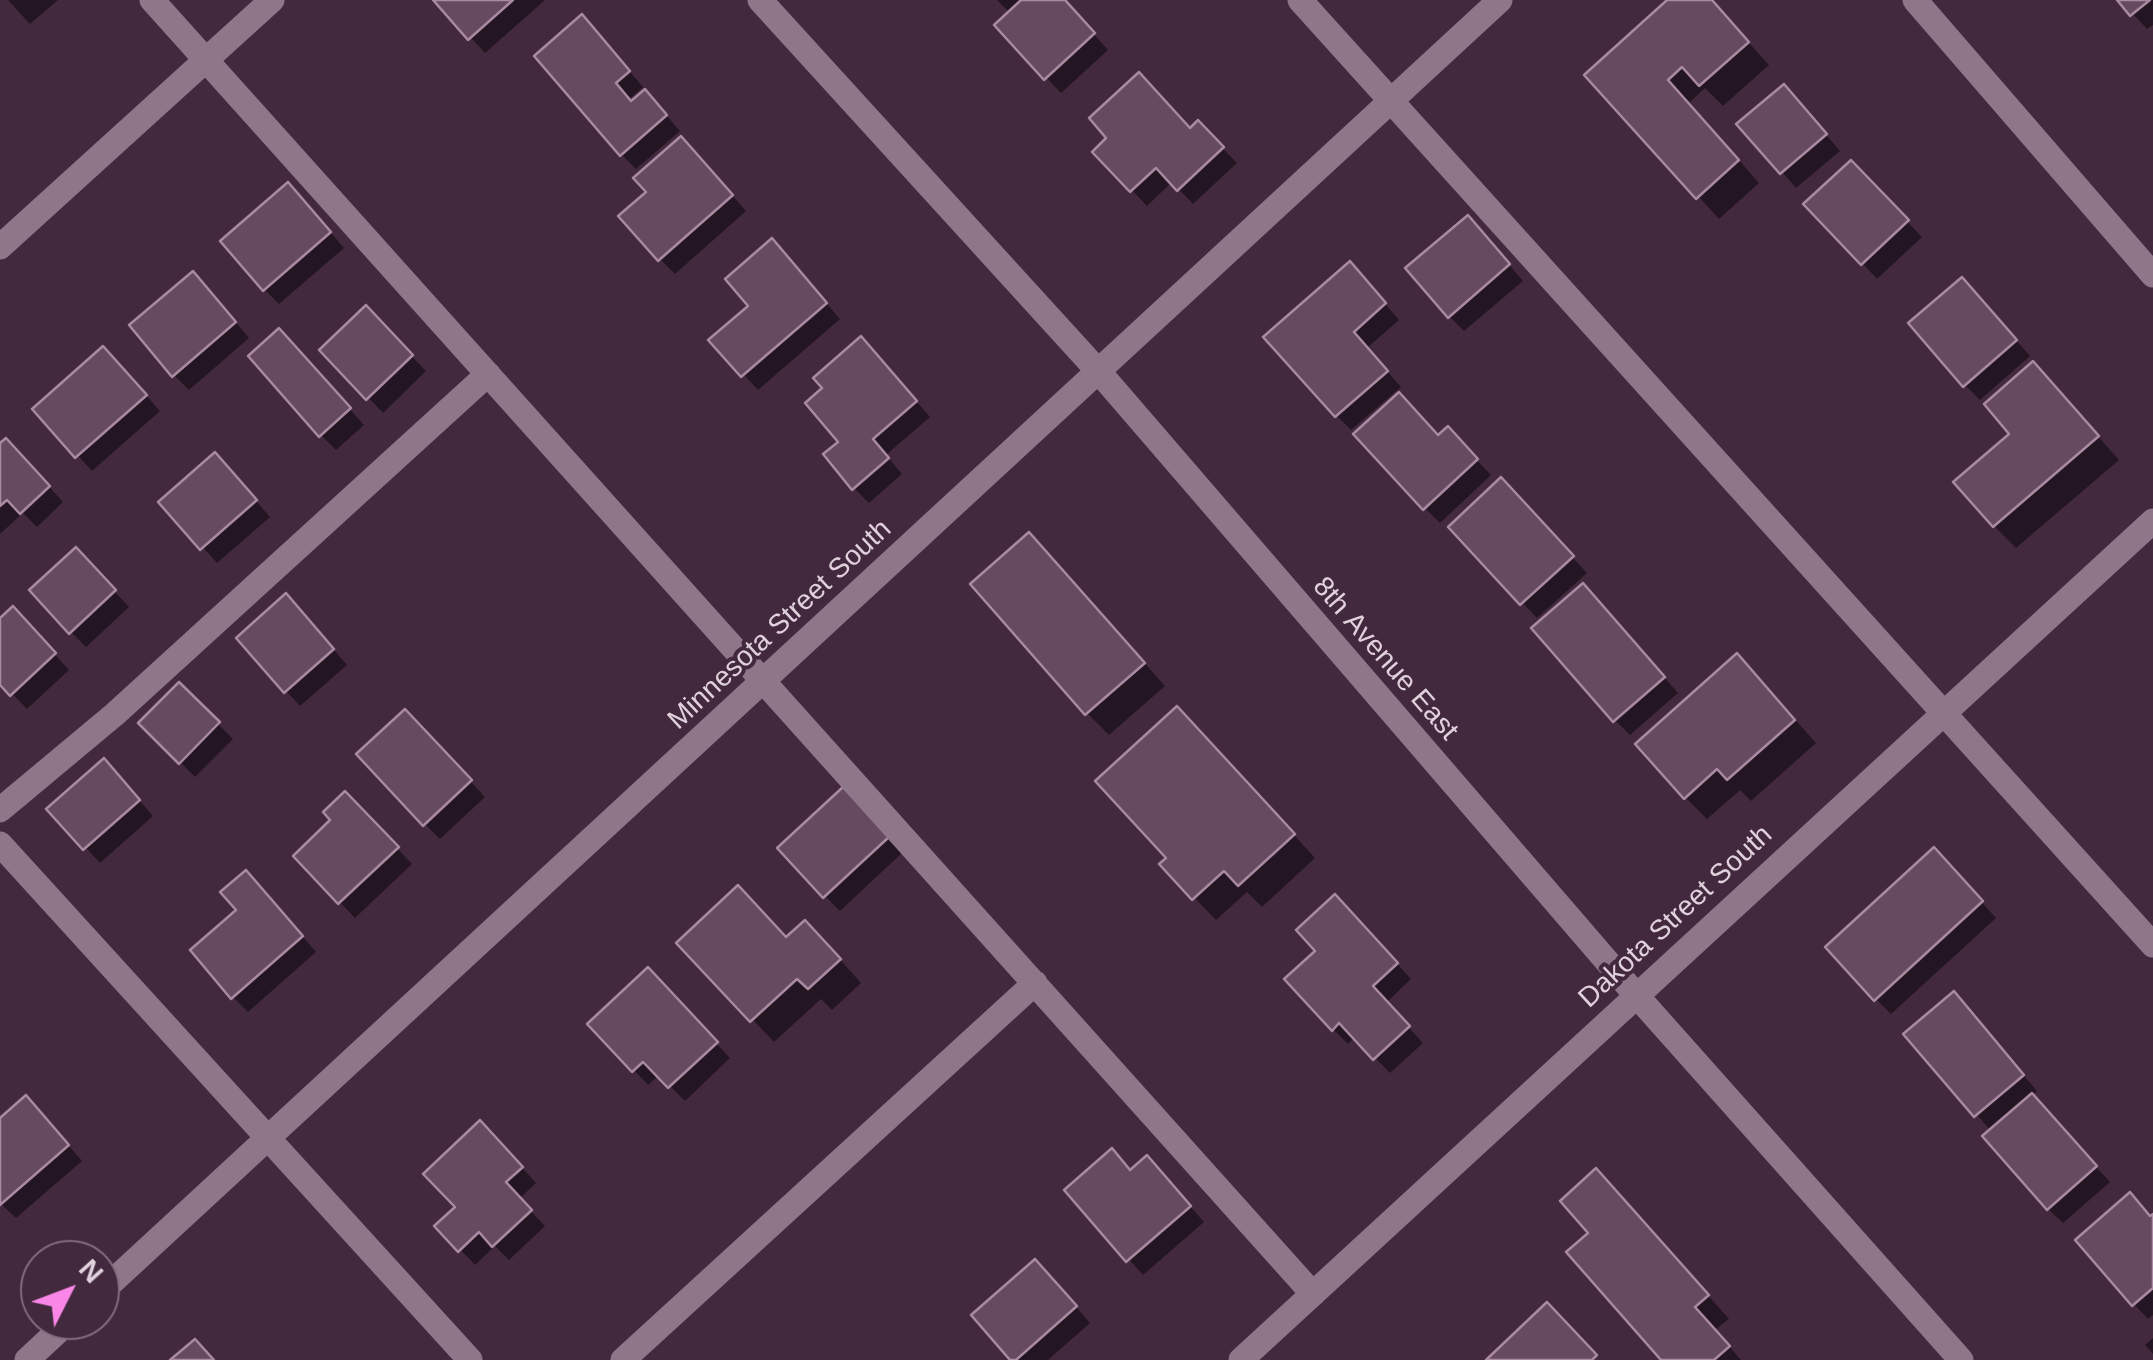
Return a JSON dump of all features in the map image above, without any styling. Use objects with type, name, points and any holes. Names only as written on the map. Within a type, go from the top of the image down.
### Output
[{"type":"street","points":[[152,0],[1312,1294]]},
{"type":"street","points":[[0,247],[272,0]]},
{"type":"street","name":"8th Avenue East","points":[[760,0],[1099,372],[1636,995],[1962,1360]]},
{"type":"street","points":[[1300,0],[2153,945]]},
{"type":"street","name":"Minnesota Street South","points":[[120,1275],[1500,0]]},
{"type":"street","points":[[1915,0],[2153,275]]},
{"type":"street","points":[[0,810],[115,714],[488,374]]},
{"type":"street","name":"Dakota Street South","points":[[1242,1360],[2153,521]]},
{"type":"street","points":[[0,844],[470,1360]]},
{"type":"street","points":[[623,1360],[1035,983]]},
{"type":"street","points":[[27,1360],[48,1340]]},
{"type":"building","points":[[433,0],[513,0],[468,40]]},
{"type":"building","points":[[1021,0],[1065,0],[1095,33],[1044,80],[994,25]]},
{"type":"building","points":[[1667,0],[1712,0],[1749,42],[1699,86],[1682,67],[1668,80],[1739,160],[1696,199],[1584,75]]},
{"type":"building","points":[[2117,0],[2150,0],[2130,16]]},
{"type":"building","points":[[582,14],[630,71],[616,83],[631,101],[645,89],[667,115],[620,156],[534,56]]},
{"type":"building","points":[[1139,72],[1190,128],[1198,120],[1224,147],[1177,191],[1156,168],[1130,192],[1092,152],[1106,138],[1089,118]]},
{"type":"building","points":[[1784,84],[1827,134],[1780,174],[1736,124]]},
{"type":"building","points":[[681,136],[733,195],[658,261],[618,216],[646,192],[633,178]]},
{"type":"building","points":[[1851,160],[1909,220],[1861,265],[1803,204]]},
{"type":"building","points":[[288,182],[331,232],[263,291],[220,241]]},
{"type":"building","points":[[1468,215],[1510,264],[1448,318],[1405,268]]},
{"type":"building","points":[[772,238],[827,303],[741,377],[708,340],[748,306],[725,279]]},
{"type":"building","points":[[1350,261],[1386,303],[1354,332],[1388,371],[1335,417],[1263,337]]},
{"type":"building","points":[[193,271],[236,322],[172,377],[129,325]]},
{"type":"building","points":[[1962,277],[2017,340],[1963,387],[1908,323]]},
{"type":"building","points":[[366,305],[413,355],[366,400],[319,350]]},
{"type":"building","points":[[279,328],[351,408],[319,437],[248,356]]},
{"type":"building","points":[[861,336],[917,401],[873,439],[889,458],[852,490],[823,454],[838,442],[805,403],[822,388],[813,378]]},
{"type":"building","points":[[103,346],[147,395],[75,458],[32,409]]},
{"type":"building","points":[[2033,361],[2099,436],[1993,527],[1953,482],[2009,434],[1984,404]]},
{"type":"building","points":[[1399,392],[1438,435],[1448,426],[1478,459],[1423,510],[1353,434]]},
{"type":"building","points":[[6,438],[50,486],[20,514],[7,500],[0,506],[0,443]]},
{"type":"building","points":[[215,452],[257,500],[200,550],[158,502]]},
{"type":"building","points":[[1501,477],[1574,556],[1520,605],[1448,527]]},
{"type":"building","points":[[1029,532],[1145,663],[1085,715],[970,584]]},
{"type":"building","points":[[76,547],[116,590],[69,634],[29,590]]},
{"type":"building","points":[[1583,583],[1665,677],[1613,722],[1531,628]]},
{"type":"building","points":[[286,593],[334,649],[284,693],[236,638]]},
{"type":"building","points":[[13,606],[56,653],[10,696],[0,685],[0,618]]},
{"type":"building","points":[[1737,653],[1795,720],[1727,780],[1717,769],[1684,799],[1635,744]]},
{"type":"building","points":[[179,682],[220,722],[179,764],[138,723]]},
{"type":"building","points":[[1177,706],[1295,834],[1238,886],[1224,871],[1192,900],[1159,864],[1166,858],[1095,781]]},
{"type":"building","points":[[405,709],[472,780],[423,826],[356,754]]},
{"type":"building","points":[[104,758],[140,800],[83,850],[46,809]]},
{"type":"building","points":[[843,787],[889,837],[823,898],[777,848]]},
{"type":"building","points":[[345,791],[399,847],[338,904],[293,856],[330,820],[323,812]]},
{"type":"building","points":[[1934,847],[1983,901],[1874,1001],[1825,947]]},
{"type":"building","points":[[246,870],[303,936],[231,999],[190,950],[236,910],[220,892]]},
{"type":"building","points":[[738,885],[786,937],[805,920],[841,959],[808,989],[797,979],[750,1022],[676,943]]},
{"type":"building","points":[[1335,894],[1398,963],[1373,986],[1410,1026],[1373,1060],[1339,1023],[1332,1031],[1284,979],[1315,951],[1296,930]]},
{"type":"building","points":[[648,967],[718,1042],[668,1088],[643,1062],[632,1072],[587,1024]]},
{"type":"building","points":[[1954,991],[2024,1075],[1974,1117],[1903,1034]]},
{"type":"building","points":[[2032,1093],[2097,1166],[2047,1210],[1982,1136]]},
{"type":"building","points":[[26,1095],[69,1145],[0,1205],[0,1118]]},
{"type":"building","points":[[480,1120],[523,1167],[506,1182],[532,1210],[492,1247],[479,1232],[458,1252],[434,1226],[455,1207],[423,1174]]},
{"type":"building","points":[[1112,1148],[1130,1170],[1147,1155],[1191,1206],[1126,1262],[1064,1190]]},
{"type":"building","points":[[1596,1168],[1709,1295],[1695,1307],[1730,1346],[1714,1360],[1661,1360],[1566,1252],[1588,1233],[1560,1201]]},
{"type":"building","points":[[2130,1192],[2150,1216],[2153,1214],[2153,1288],[2132,1306],[2075,1240]]},
{"type":"building","points":[[1035,1259],[1077,1306],[1016,1360],[1010,1360],[971,1315]]},
{"type":"building","points":[[1547,1302],[1597,1355],[1592,1360],[1486,1360]]},
{"type":"building","points":[[195,1339],[214,1360],[170,1360]]}]
